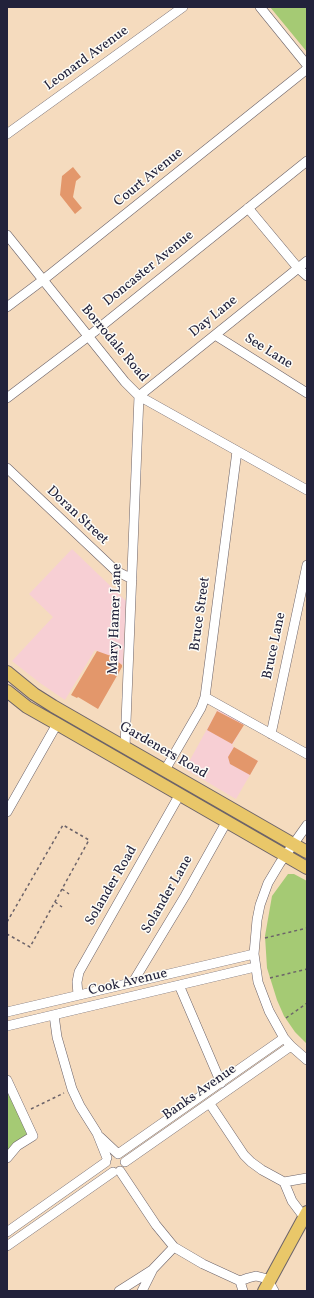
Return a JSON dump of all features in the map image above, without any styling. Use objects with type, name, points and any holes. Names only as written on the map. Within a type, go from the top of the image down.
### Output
[{"type":"main road","name":"Gardeners Road","points":[[7,672],[34,694],[47,702],[307,852]]},
{"type":"main road","name":"Gardeners Road","points":[[7,691],[27,706],[57,724],[307,868]]},
{"type":"main road","points":[[269,1286],[306,1215]]},
{"type":"street","name":"Leonard Avenue","points":[[7,134],[183,7]]},
{"type":"street","points":[[260,7],[307,65]]},
{"type":"street","name":"Court Avenue","points":[[7,307],[43,280],[307,69]]},
{"type":"street","name":"Doncaster Avenue","points":[[7,398],[88,336],[307,161]]},
{"type":"street","points":[[248,208],[298,268],[307,276]]},
{"type":"street","name":"Borrodale Road","points":[[7,235],[125,382],[139,396],[307,490]]},
{"type":"street","name":"Day Lane","points":[[139,396],[307,261]]},
{"type":"street","name":"See Lane","points":[[215,335],[307,393]]},
{"type":"street","name":"Mary Hamer Lane","points":[[125,747],[139,396]]},
{"type":"street","name":"Bruce Street","points":[[165,770],[201,708],[205,697],[237,452]]},
{"type":"street","name":"Doran Street","points":[[7,468],[116,571],[132,579]]},
{"type":"street","name":"Bruce Lane","points":[[271,734],[307,565]]},
{"type":"street","points":[[205,697],[307,754]]},
{"type":"street","points":[[7,812],[57,724]]},
{"type":"street","name":"Solander Road","points":[[78,995],[77,982],[80,972],[180,794]]},
{"type":"street","name":"Solander Lane","points":[[133,982],[185,896],[227,821]]},
{"type":"street","points":[[307,825],[268,883],[260,905],[257,920],[254,954],[258,982],[269,1011],[284,1038],[307,1060]]},
{"type":"street","name":"Cook Avenue","points":[[7,1012],[254,954]]},
{"type":"street","name":"Cook Avenue","points":[[7,1026],[255,967]]},
{"type":"street","points":[[179,985],[221,1082]]},
{"type":"street","points":[[54,1015],[57,1037],[72,1089],[80,1106],[97,1133],[107,1160],[108,1168],[117,1172],[174,1247],[202,1264],[240,1281],[256,1276],[264,1278],[269,1286]]},
{"type":"street","name":"Banks Avenue","points":[[118,1154],[284,1038]]},
{"type":"street","name":"Banks Avenue","points":[[125,1162],[291,1046]]},
{"type":"street","points":[[7,1080],[33,1136],[16,1146],[7,1158]]},
{"type":"street","points":[[210,1104],[244,1155],[262,1170],[284,1182],[307,1178]]},
{"type":"street","points":[[7,1246],[124,1167],[125,1162],[123,1157],[97,1133]]},
{"type":"street","points":[[7,1232],[107,1160],[111,1154],[118,1154]]},
{"type":"street","points":[[284,1182],[292,1201],[306,1215]]},
{"type":"street","points":[[119,1291],[153,1269],[174,1247]]},
{"type":"street","points":[[142,1291],[153,1269]]},
{"type":"street","points":[[240,1281],[243,1291]]},
{"type":"path","points":[[7,922],[63,825],[89,840],[30,947],[7,934]]},
{"type":"path","points":[[62,889],[69,894]]},
{"type":"path","points":[[54,902],[62,907]]},
{"type":"path","points":[[265,938],[307,928]]},
{"type":"path","points":[[270,978],[307,969]]},
{"type":"path","points":[[286,1018],[307,1003]]},
{"type":"path","points":[[22,1114],[72,1089]]},
{"type":"shaded area","points":[[72,549],[126,601],[123,665],[95,650],[65,700],[12,661],[53,617],[29,594]]},
{"type":"shaded area","points":[[218,709],[244,724],[232,746],[258,761],[236,799],[185,769]]},
{"type":"green space","points":[[270,7],[307,7],[307,52]]},
{"type":"green space","points":[[288,874],[294,874],[307,881],[307,1044],[295,1032],[284,1016],[277,1000],[267,968],[265,936],[272,896]]},
{"type":"green space","points":[[7,1080],[33,1136],[7,1158]]},
{"type":"building","points":[[73,167],[81,177],[76,181],[73,197],[82,208],[75,214],[60,195],[62,176]]},
{"type":"building","points":[[97,651],[111,656],[122,665],[98,709],[78,697],[77,698],[71,695]]},
{"type":"building","points":[[217,711],[244,725],[232,744],[207,730]]},
{"type":"building","points":[[234,747],[258,761],[250,775],[230,764],[228,757]]}]
